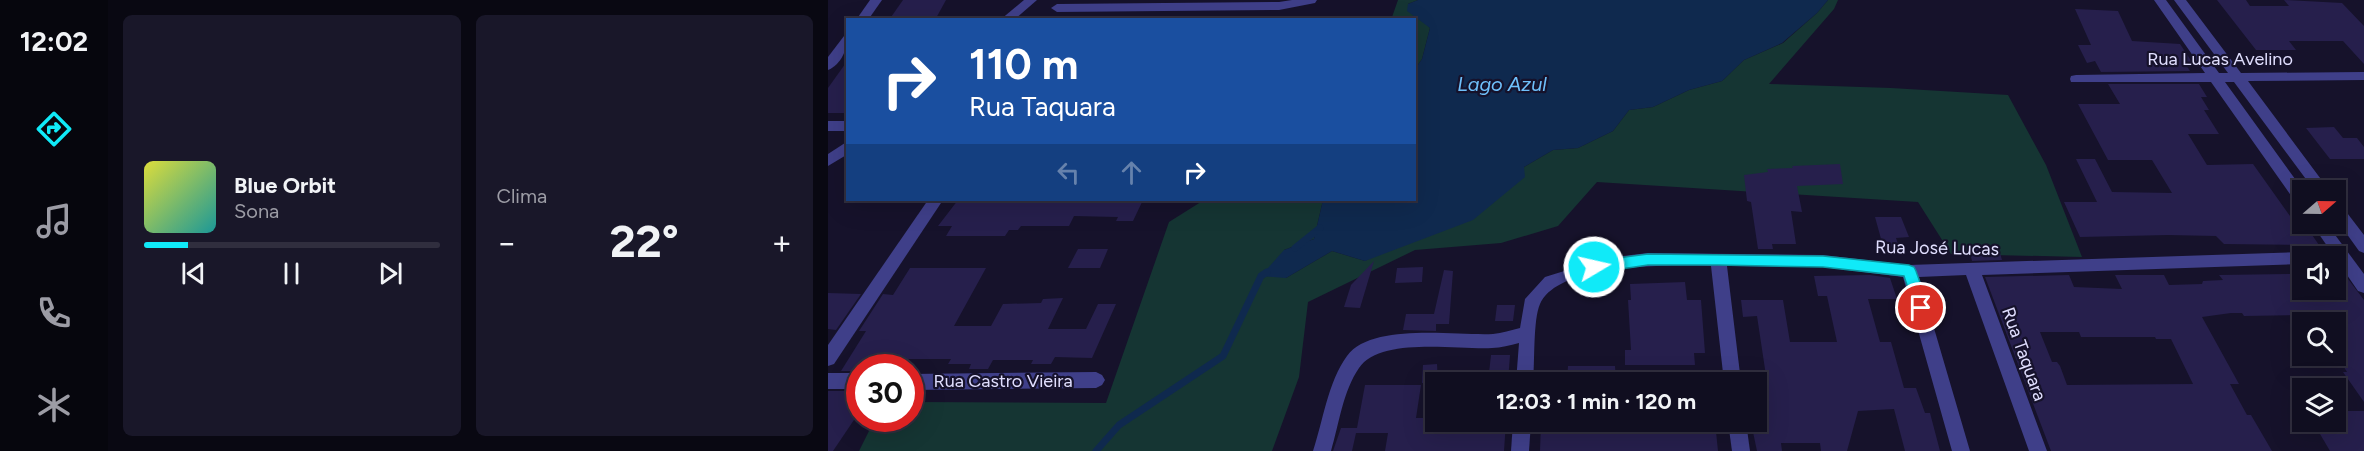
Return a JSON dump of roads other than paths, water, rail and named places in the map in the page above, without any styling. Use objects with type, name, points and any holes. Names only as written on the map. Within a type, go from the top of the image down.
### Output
[{"type":"street","points":[[863,18],[876,0]]},
{"type":"street","points":[[1008,18],[1031,0]]},
{"type":"street","points":[[1051,18],[1059,4],[1279,6],[1311,0]]},
{"type":"street","points":[[2160,0],[2292,186]]},
{"type":"street","points":[[2180,0],[2315,180]]},
{"type":"street","points":[[828,66],[846,42]]},
{"type":"street","name":"Rua Lucas Avelino","points":[[2076,79],[2364,76]]},
{"type":"street","points":[[828,126],[846,126]]},
{"type":"street","points":[[828,161],[846,148]]},
{"type":"street","points":[[828,161],[846,161]]},
{"type":"street","points":[[828,359],[935,201]]},
{"type":"street","points":[[2346,222],[2364,247]]},
{"type":"street","points":[[2346,257],[2364,256]]},
{"type":"street","name":"Rua José Lucas","points":[[1528,333],[1531,304],[1541,290],[1551,282],[1606,264],[1648,259],[1823,261],[1909,271],[2292,258]]},
{"type":"street","points":[[1718,260],[1731,372]]},
{"type":"street","points":[[2346,265],[2364,286]]},
{"type":"street","name":"Rua Taquara","points":[[1972,270],[2038,451]]},
{"type":"street","points":[[1909,271],[1961,451]]},
{"type":"street","points":[[1322,451],[1347,374],[1353,362],[1362,353],[1407,341],[1495,341],[1528,333],[1526,372]]},
{"type":"street","name":"Rua Castro Vieira","points":[[924,382],[1096,380]]},
{"type":"street","points":[[828,381],[846,381]]},
{"type":"street","points":[[1520,451],[1521,432]]},
{"type":"street","points":[[1738,432],[1741,451]]},
{"type":"water","name":"Lago Azul","points":[[1418,0],[1828,0],[1817,13],[1782,43],[1744,60],[1722,81],[1689,90],[1653,107],[1629,110],[1613,131],[1578,148],[1553,150],[1524,167],[1525,177],[1473,220],[1365,261],[1332,251],[1286,278],[1261,276],[1284,250],[1314,239],[1323,201],[1416,201],[1416,68],[1422,59],[1430,28],[1407,11],[1408,4]]},
{"type":"waterway","points":[[1295,248],[1320,228]]},
{"type":"waterway","points":[[1096,451],[1119,425],[1223,356],[1261,276],[1267,272]]}]
